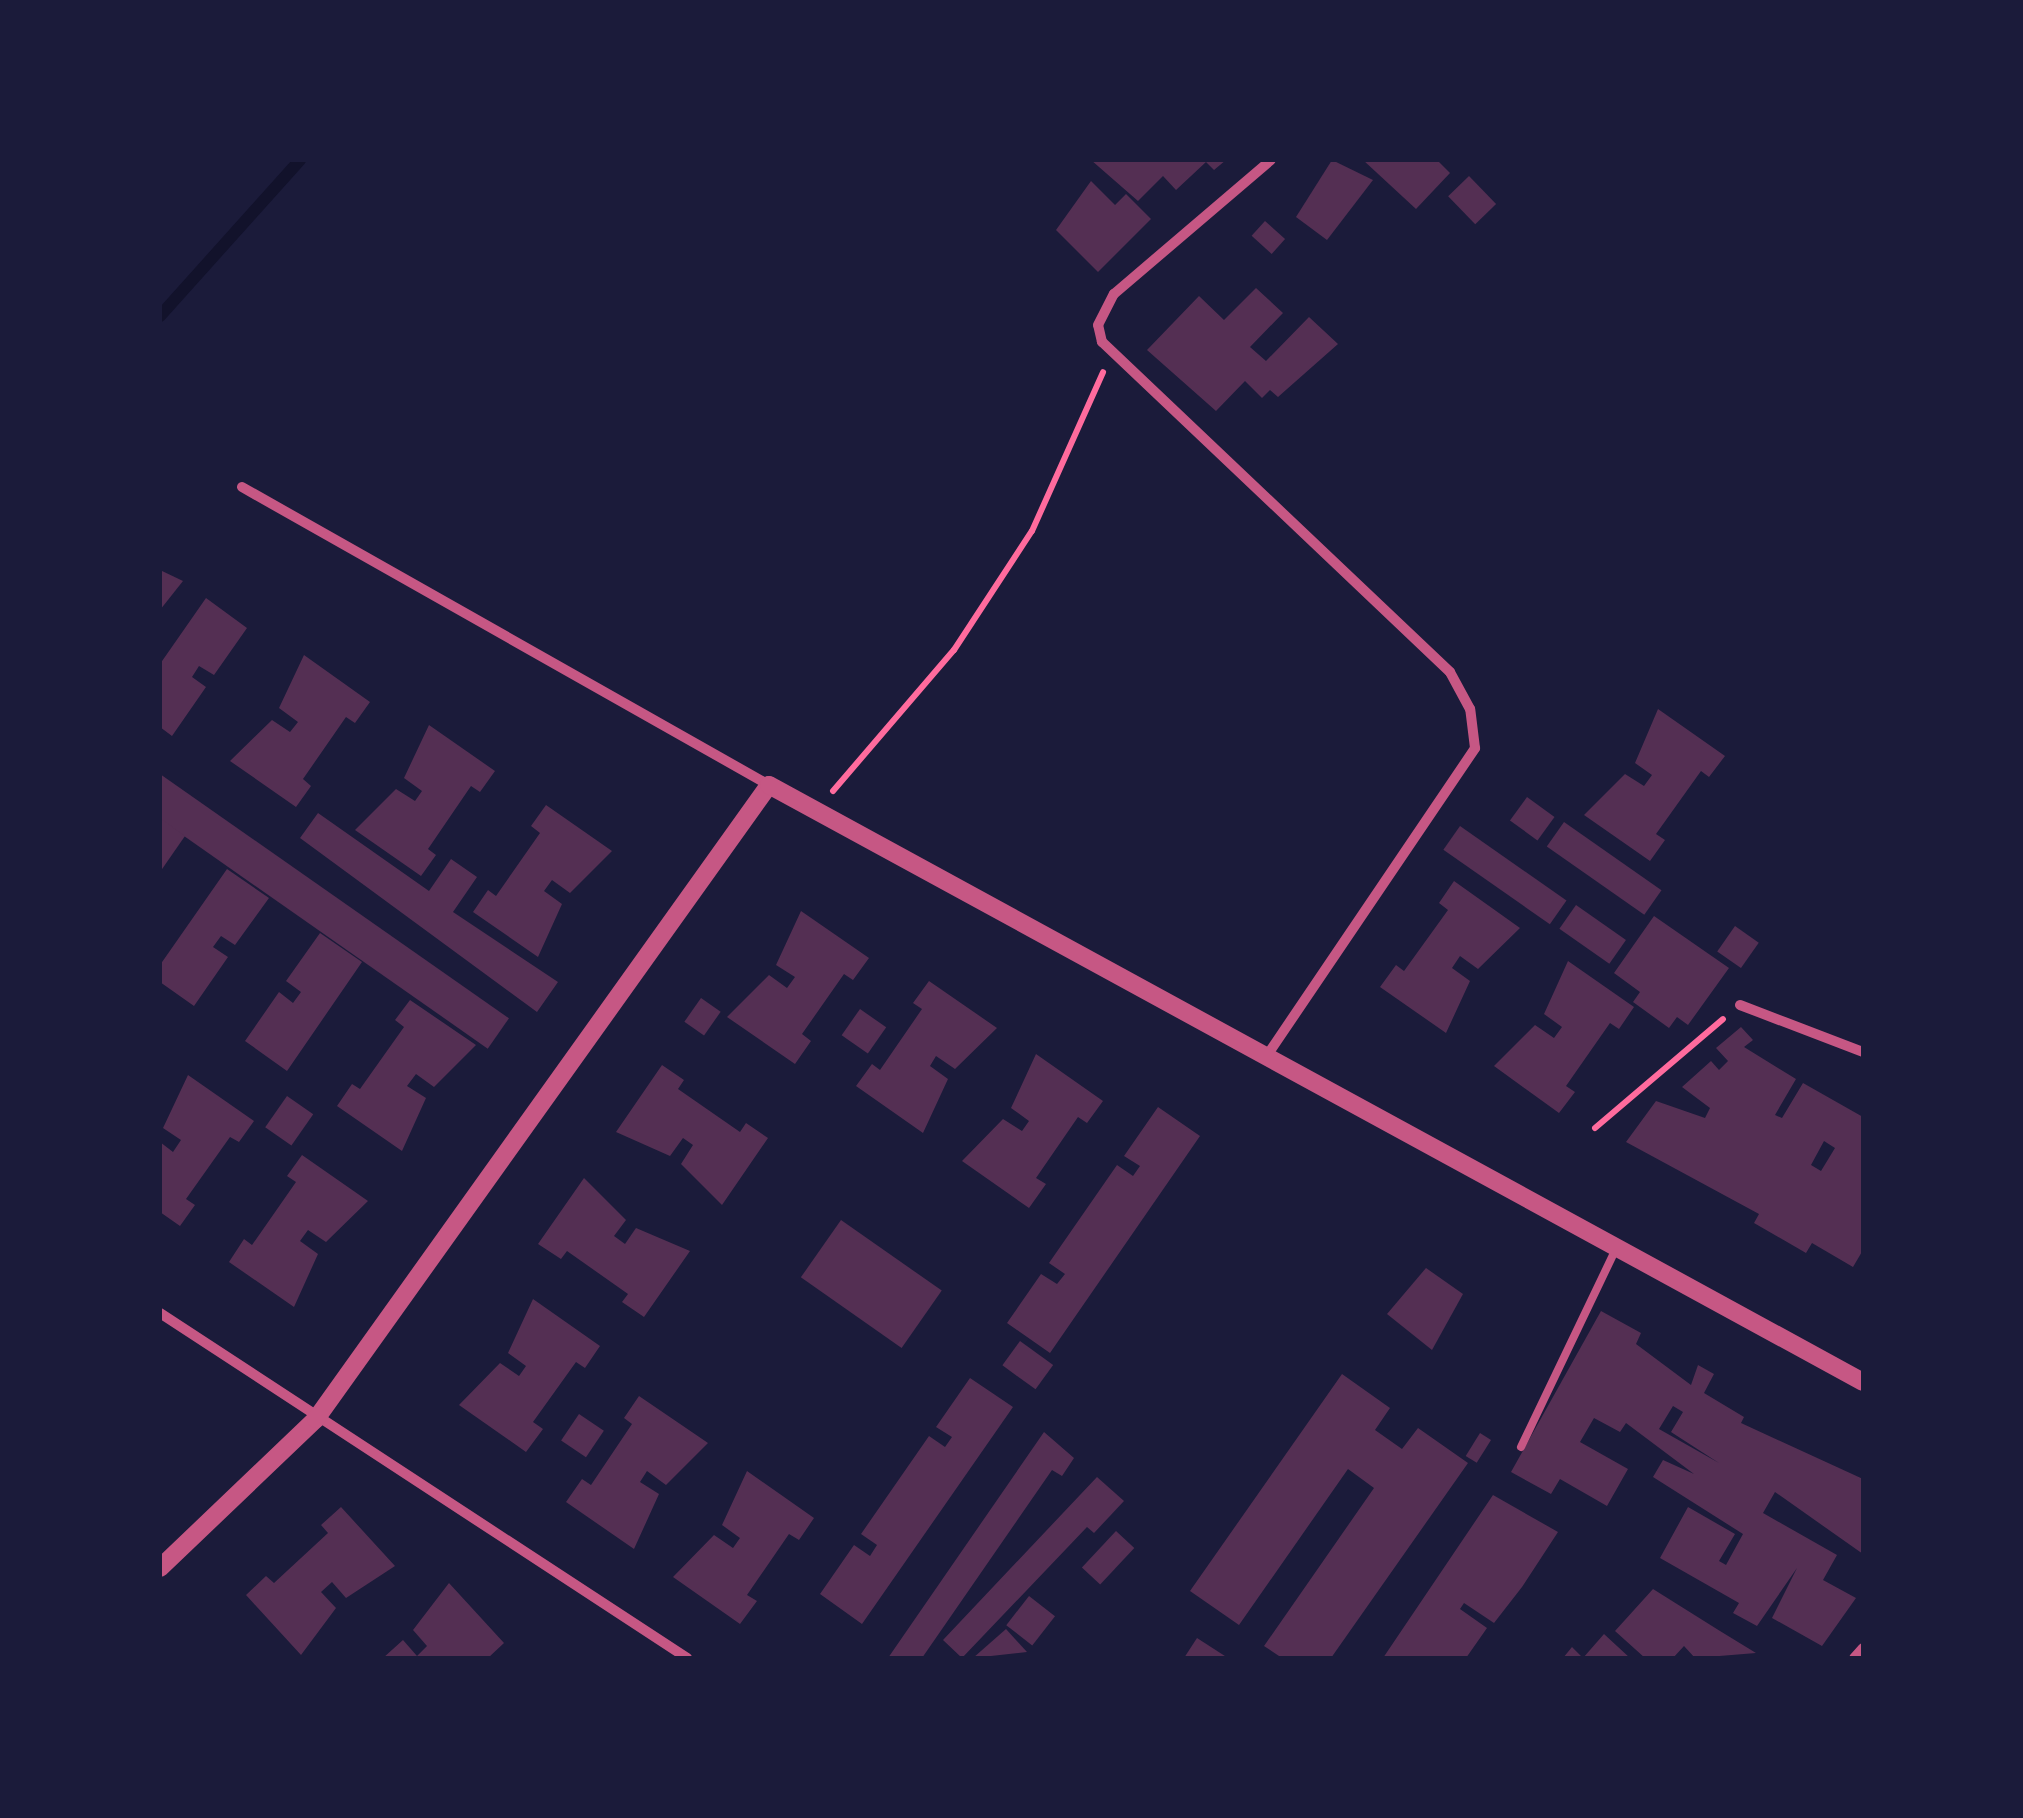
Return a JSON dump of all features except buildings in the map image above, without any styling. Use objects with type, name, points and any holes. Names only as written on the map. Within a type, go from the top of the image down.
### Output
[{"type":"street","points":[[1264,1059],[1475,748],[1470,709],[1450,672],[1112,354],[1098,325],[1114,294],[1271,160]]},
{"type":"street","points":[[242,487],[1264,1059],[1863,1382]]},
{"type":"street","points":[[160,1568],[316,1419],[769,785]]},
{"type":"street","points":[[1740,1006],[1863,1052]]},
{"type":"street","points":[[160,1313],[316,1419],[687,1658]]},
{"type":"street","points":[[1854,1658],[1863,1648]]},
{"type":"lane","points":[[1520,1447],[1616,1249]]},
{"type":"path","points":[[816,811],[954,650],[1032,531],[1112,354]]},
{"type":"path","points":[[1595,1128],[1740,1006]]},
{"type":"waterway","points":[[160,316],[300,160]]}]
